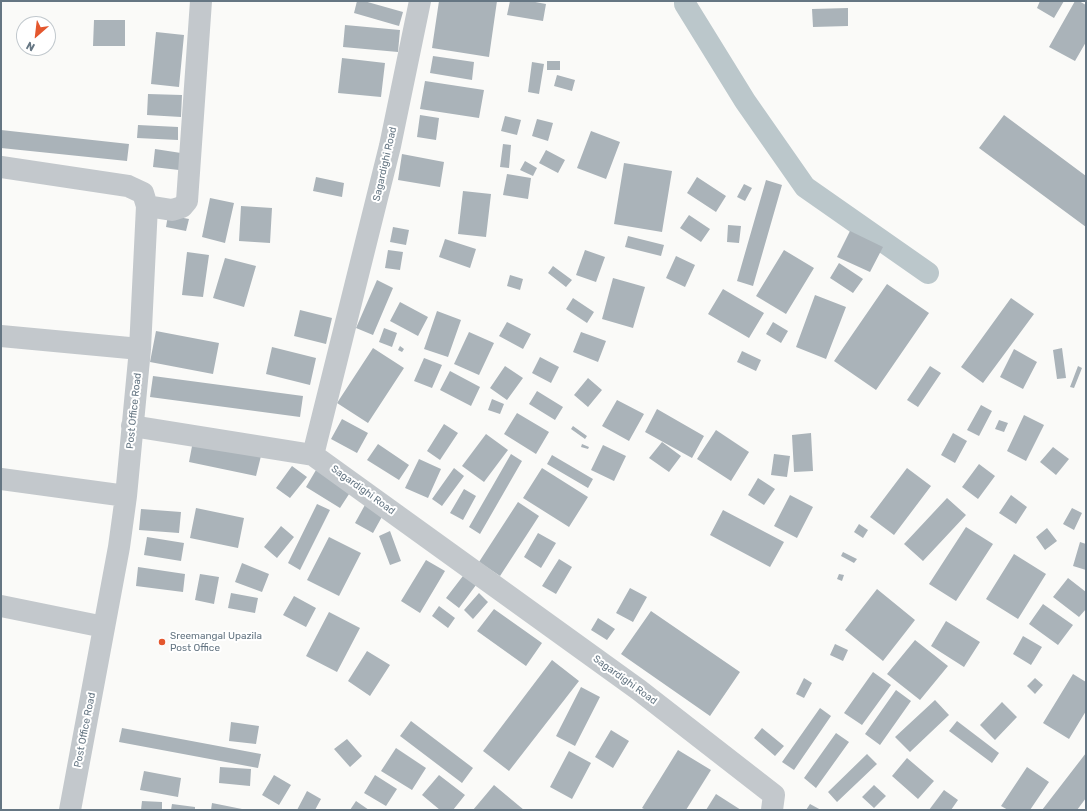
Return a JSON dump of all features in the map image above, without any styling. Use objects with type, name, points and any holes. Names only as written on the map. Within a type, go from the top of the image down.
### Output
[{"type":"street","points":[[1,167],[128,186],[145,199],[172,210],[182,207],[186,201],[201,1]]},
{"type":"street","name":"Sagardighi Road","points":[[420,1],[390,146],[313,455],[639,690],[774,795],[772,810]]},
{"type":"street","name":"Post Office Road","points":[[70,810],[119,547],[126,496],[140,349],[145,199]]},
{"type":"street","points":[[1,336],[140,349]]},
{"type":"street","points":[[132,426],[313,455]]},
{"type":"street","points":[[1,479],[126,496]]},
{"type":"street","points":[[1,606],[104,627]]},
{"type":"building","points":[[357,1],[364,1],[403,12],[399,26],[354,13]]},
{"type":"building","points":[[439,1],[497,1],[489,57],[432,48]]},
{"type":"building","points":[[510,1],[530,1],[546,4],[543,21],[507,15]]},
{"type":"building","points":[[1040,1],[1064,1],[1054,18],[1037,8]]},
{"type":"building","points":[[1075,1],[1079,1],[1086,5],[1086,42],[1075,61],[1049,47]]},
{"type":"building","points":[[848,8],[848,26],[813,27],[812,9]]},
{"type":"building","points":[[94,20],[125,20],[125,46],[93,46]]},
{"type":"building","points":[[345,25],[400,30],[398,52],[343,47]]},
{"type":"building","points":[[156,32],[184,35],[179,87],[151,84]]},
{"type":"building","points":[[433,56],[474,62],[472,80],[430,73]]},
{"type":"building","points":[[342,58],[385,63],[381,97],[338,93]]},
{"type":"building","points":[[547,61],[560,61],[560,70],[547,70]]},
{"type":"building","points":[[532,62],[544,64],[539,94],[528,92]]},
{"type":"building","points":[[557,75],[575,80],[572,91],[554,86]]},
{"type":"building","points":[[425,81],[484,90],[479,118],[420,109]]},
{"type":"building","points":[[148,94],[182,95],[181,117],[147,115]]},
{"type":"building","points":[[420,115],[439,118],[436,140],[417,137]]},
{"type":"building","points":[[1004,115],[1086,176],[1086,227],[979,148]]},
{"type":"building","points":[[505,116],[521,120],[517,135],[501,131]]},
{"type":"building","points":[[537,119],[553,123],[548,141],[532,136]]},
{"type":"building","points":[[138,125],[178,127],[178,140],[137,138]]},
{"type":"building","points":[[1,130],[129,144],[127,161],[1,148]]},
{"type":"building","points":[[591,131],[620,142],[606,179],[577,168]]},
{"type":"building","points":[[503,144],[511,145],[509,168],[500,167]]},
{"type":"building","points":[[155,149],[181,153],[179,170],[153,167]]},
{"type":"building","points":[[546,150],[565,160],[558,173],[539,163]]},
{"type":"building","points":[[402,154],[444,162],[440,187],[398,180]]},
{"type":"building","points":[[525,161],[537,168],[533,176],[520,170]]},
{"type":"building","points":[[624,163],[672,171],[662,232],[614,224]]},
{"type":"building","points":[[507,174],[531,178],[528,199],[503,195]]},
{"type":"building","points":[[316,177],[344,183],[342,197],[313,191]]},
{"type":"building","points":[[697,177],[726,196],[716,212],[687,193]]},
{"type":"building","points":[[766,180],[782,185],[753,286],[737,281]]},
{"type":"building","points":[[744,184],[752,188],[745,201],[737,197]]},
{"type":"building","points":[[463,191],[491,194],[486,237],[458,234]]},
{"type":"building","points":[[210,198],[234,203],[225,243],[202,237]]},
{"type":"building","points":[[241,206],[272,208],[270,243],[239,241]]},
{"type":"building","points":[[168,215],[189,219],[186,231],[166,227]]},
{"type":"building","points":[[689,215],[710,229],[701,242],[680,228]]},
{"type":"building","points":[[728,225],[741,226],[739,243],[727,242]]},
{"type":"building","points":[[393,227],[409,230],[406,245],[390,242]]},
{"type":"building","points":[[850,231],[883,247],[870,272],[837,257]]},
{"type":"building","points":[[628,236],[664,245],[661,256],[625,247]]},
{"type":"building","points":[[445,239],[476,249],[470,268],[439,257]]},
{"type":"building","points":[[388,250],[403,252],[400,270],[385,268]]},
{"type":"building","points":[[585,250],[605,257],[596,282],[576,275]]},
{"type":"building","points":[[784,250],[814,268],[786,314],[756,296]]},
{"type":"building","points":[[187,252],[209,255],[203,297],[182,295]]},
{"type":"building","points":[[676,256],[695,265],[685,287],[666,278]]},
{"type":"building","points":[[225,258],[256,266],[244,307],[213,298]]},
{"type":"building","points":[[839,263],[863,279],[853,293],[830,278]]},
{"type":"building","points":[[553,266],[572,280],[566,287],[548,273]]},
{"type":"building","points":[[510,275],[523,279],[520,290],[507,286]]},
{"type":"building","points":[[613,278],[645,287],[633,328],[602,319]]},
{"type":"building","points":[[377,280],[393,288],[373,335],[356,328]]},
{"type":"building","points":[[887,284],[929,313],[876,390],[834,361]]},
{"type":"building","points":[[723,289],[764,313],[749,338],[708,314]]},
{"type":"building","points":[[815,295],[846,307],[826,359],[796,347]]},
{"type":"building","points":[[573,298],[594,312],[587,323],[566,309]]},
{"type":"building","points":[[1011,298],[1034,314],[983,383],[961,367]]},
{"type":"building","points":[[400,302],[428,317],[418,336],[390,321]]},
{"type":"building","points":[[300,310],[332,318],[326,344],[294,336]]},
{"type":"building","points":[[437,311],[461,320],[448,357],[424,349]]},
{"type":"building","points":[[507,322],[531,334],[523,349],[499,336]]},
{"type":"building","points":[[773,322],[788,331],[781,343],[766,334]]},
{"type":"building","points":[[384,328],[397,333],[392,347],[379,342]]},
{"type":"building","points":[[156,331],[219,343],[213,374],[150,362]]},
{"type":"building","points":[[469,332],[494,343],[479,375],[454,364]]},
{"type":"building","points":[[581,332],[606,341],[598,362],[573,352]]},
{"type":"building","points":[[400,346],[404,349],[402,352],[398,350]]},
{"type":"building","points":[[272,347],[316,358],[310,385],[266,374]]},
{"type":"building","points":[[373,348],[404,368],[368,423],[337,403]]},
{"type":"building","points":[[1062,348],[1066,378],[1057,379],[1053,350]]},
{"type":"building","points":[[1014,349],[1037,362],[1023,389],[1000,377]]},
{"type":"building","points":[[742,351],[761,360],[756,371],[737,362]]},
{"type":"building","points":[[540,357],[559,367],[551,383],[532,373]]},
{"type":"building","points":[[424,358],[442,365],[432,388],[414,381]]},
{"type":"building","points":[[505,366],[523,378],[507,400],[490,388]]},
{"type":"building","points":[[930,366],[941,373],[918,407],[907,400]]},
{"type":"building","points":[[1078,366],[1082,368],[1074,388],[1070,387]]},
{"type":"building","points":[[450,371],[480,387],[471,406],[440,390]]},
{"type":"building","points":[[153,376],[303,396],[300,417],[150,397]]},
{"type":"building","points":[[588,378],[602,390],[588,407],[574,395]]},
{"type":"building","points":[[537,391],[563,407],[555,420],[529,404]]},
{"type":"building","points":[[492,399],[504,404],[500,414],[488,410]]},
{"type":"building","points":[[617,400],[644,414],[629,441],[602,426]]},
{"type":"building","points":[[981,405],[992,411],[979,436],[967,430]]},
{"type":"building","points":[[657,409],[704,436],[692,458],[645,432]]},
{"type":"building","points":[[517,413],[549,432],[536,454],[504,434]]},
{"type":"building","points":[[1024,415],[1044,425],[1026,461],[1007,451]]},
{"type":"building","points":[[342,419],[368,433],[357,453],[331,439]]},
{"type":"building","points":[[999,420],[1008,423],[1004,432],[995,429]]},
{"type":"building","points":[[444,424],[458,433],[440,460],[427,451]]},
{"type":"building","points":[[573,426],[587,436],[585,439],[571,429]]},
{"type":"building","points":[[716,430],[749,452],[731,481],[697,459]]},
{"type":"building","points":[[811,433],[813,471],[794,472],[792,435]]},
{"type":"building","points":[[953,433],[967,441],[955,463],[941,455]]},
{"type":"building","points":[[486,434],[508,450],[484,482],[462,466]]},
{"type":"building","points":[[193,441],[261,456],[256,476],[189,462]]},
{"type":"building","points":[[662,442],[681,456],[669,472],[649,458]]},
{"type":"building","points":[[378,444],[409,465],[399,480],[367,460]]},
{"type":"building","points":[[582,444],[589,447],[588,449],[581,447]]},
{"type":"building","points":[[603,445],[626,456],[614,481],[591,470]]},
{"type":"building","points":[[1053,447],[1069,459],[1056,475],[1040,462]]},
{"type":"building","points":[[511,454],[522,461],[480,534],[469,527]]},
{"type":"building","points":[[774,454],[790,456],[787,477],[771,475]]},
{"type":"building","points":[[552,455],[593,479],[588,488],[547,464]]},
{"type":"building","points":[[419,459],[441,469],[428,498],[405,488]]},
{"type":"building","points":[[979,464],[995,476],[978,499],[962,487]]},
{"type":"building","points":[[292,466],[307,477],[290,498],[276,488]]},
{"type":"building","points":[[454,468],[464,476],[442,506],[432,499]]},
{"type":"building","points":[[542,468],[588,497],[569,527],[523,498]]},
{"type":"building","points":[[907,468],[931,486],[894,535],[870,517]]},
{"type":"building","points":[[316,470],[351,491],[340,508],[306,487]]},
{"type":"building","points":[[758,478],[775,489],[764,505],[748,495]]},
{"type":"building","points":[[464,489],[476,496],[463,520],[450,513]]},
{"type":"building","points":[[790,495],[813,507],[797,538],[774,526]]},
{"type":"building","points":[[1011,495],[1027,507],[1016,524],[999,513]]},
{"type":"building","points":[[947,498],[966,515],[923,561],[904,544]]},
{"type":"building","points":[[518,502],[539,516],[500,576],[479,562]]},
{"type":"building","points":[[366,503],[384,513],[373,533],[355,523]]},
{"type":"building","points":[[317,504],[330,510],[300,570],[288,563]]},
{"type":"building","points":[[196,508],[244,518],[238,548],[190,538]]},
{"type":"building","points":[[1072,508],[1082,513],[1074,530],[1063,524]]},
{"type":"building","points":[[141,509],[181,512],[179,533],[139,530]]},
{"type":"building","points":[[723,510],[784,542],[770,567],[710,535]]},
{"type":"building","points":[[859,524],[868,530],[863,538],[854,532]]},
{"type":"building","points":[[281,526],[294,537],[277,558],[264,547]]},
{"type":"building","points":[[966,527],[993,544],[956,601],[929,584]]},
{"type":"building","points":[[1047,528],[1057,541],[1045,550],[1036,537]]},
{"type":"building","points":[[390,531],[401,561],[390,565],[379,536]]},
{"type":"building","points":[[538,533],[556,543],[541,568],[524,557]]},
{"type":"building","points":[[147,537],[184,543],[181,561],[144,555]]},
{"type":"building","points":[[329,537],[361,553],[339,596],[307,580]]},
{"type":"building","points":[[1080,542],[1086,544],[1086,570],[1073,566]]},
{"type":"building","points":[[843,552],[857,559],[854,563],[841,556]]},
{"type":"building","points":[[1014,554],[1046,574],[1018,619],[986,599]]},
{"type":"building","points":[[559,559],[572,567],[556,594],[542,586]]},
{"type":"building","points":[[426,560],[445,571],[420,613],[401,601]]},
{"type":"building","points":[[242,563],[269,574],[262,592],[235,582]]},
{"type":"building","points":[[138,567],[185,574],[183,592],[136,586]]},
{"type":"building","points":[[466,572],[479,581],[459,608],[446,598]]},
{"type":"building","points":[[200,574],[219,577],[214,604],[195,600]]},
{"type":"building","points":[[839,574],[844,575],[842,581],[837,579]]},
{"type":"building","points":[[1068,578],[1086,592],[1086,609],[1079,617],[1053,597]]},
{"type":"building","points":[[630,588],[647,597],[633,622],[616,613]]},
{"type":"building","points":[[877,589],[915,620],[883,661],[845,630]]},
{"type":"building","points":[[231,593],[258,598],[255,613],[228,608]]},
{"type":"building","points":[[479,593],[488,602],[473,619],[464,610]]},
{"type":"building","points":[[294,596],[316,608],[306,627],[283,615]]},
{"type":"building","points":[[1043,604],[1073,625],[1058,645],[1029,624]]},
{"type":"building","points":[[439,606],[455,618],[448,628],[432,616]]},
{"type":"building","points":[[494,609],[542,643],[526,666],[477,631]]},
{"type":"building","points":[[651,611],[740,672],[710,716],[621,654]]},
{"type":"building","points":[[329,612],[360,628],[337,672],[306,656]]},
{"type":"building","points":[[598,618],[615,629],[607,640],[591,630]]},
{"type":"building","points":[[946,621],[980,642],[964,667],[931,646]]},
{"type":"building","points":[[1023,636],[1042,647],[1031,665],[1013,654]]},
{"type":"building","points":[[915,640],[948,666],[920,700],[887,674]]},
{"type":"building","points":[[835,644],[848,650],[843,661],[830,655]]},
{"type":"building","points":[[367,651],[390,665],[370,696],[348,681]]},
{"type":"building","points":[[552,660],[579,681],[509,771],[483,751]]},
{"type":"building","points":[[873,672],[891,685],[862,725],[844,713]]},
{"type":"building","points":[[1073,674],[1086,682],[1086,711],[1069,739],[1043,723]]},
{"type":"building","points":[[804,678],[812,683],[804,698],[796,694]]},
{"type":"building","points":[[1035,678],[1043,685],[1035,694],[1027,686]]},
{"type":"building","points":[[581,687],[600,697],[575,746],[556,736]]},
{"type":"building","points":[[896,690],[911,701],[880,745],[865,734]]},
{"type":"building","points":[[935,700],[949,715],[910,752],[895,737]]},
{"type":"building","points":[[1002,702],[1017,717],[995,740],[980,725]]},
{"type":"building","points":[[820,708],[831,716],[794,770],[782,762]]},
{"type":"building","points":[[411,721],[473,768],[462,783],[400,736]]},
{"type":"building","points":[[957,721],[999,753],[992,763],[949,731]]},
{"type":"building","points":[[231,722],[259,726],[256,744],[229,741]]},
{"type":"building","points":[[122,728],[261,754],[258,768],[119,742]]},
{"type":"building","points":[[762,728],[784,746],[775,756],[754,738]]},
{"type":"building","points":[[611,730],[629,741],[613,768],[595,757]]},
{"type":"building","points":[[836,733],[849,742],[816,788],[804,778]]},
{"type":"building","points":[[347,739],[362,756],[350,767],[334,749]]},
{"type":"building","points":[[396,748],[426,768],[412,790],[381,771]]},
{"type":"building","points":[[678,750],[711,770],[686,810],[646,810],[642,808]]},
{"type":"building","points":[[569,751],[591,763],[572,799],[550,787]]},
{"type":"building","points":[[1086,753],[1086,798],[1077,810],[1042,810]]},
{"type":"building","points":[[867,754],[877,764],[837,802],[828,792]]},
{"type":"building","points":[[907,758],[934,781],[918,799],[892,776]]},
{"type":"building","points":[[220,767],[251,769],[250,786],[219,783]]},
{"type":"building","points":[[1027,767],[1049,782],[1030,810],[1008,810],[1001,806]]},
{"type":"building","points":[[144,771],[181,778],[178,797],[140,790]]},
{"type":"building","points":[[274,775],[291,785],[279,805],[262,795]]},
{"type":"building","points":[[375,775],[397,789],[386,806],[364,793]]},
{"type":"building","points":[[439,775],[465,795],[453,810],[440,810],[422,795]]},
{"type":"building","points":[[494,785],[524,810],[473,810]]},
{"type":"building","points":[[874,785],[886,796],[874,808],[862,797]]},
{"type":"building","points":[[944,790],[958,800],[951,810],[929,810]]},
{"type":"building","points":[[307,791],[321,799],[315,810],[297,810]]},
{"type":"building","points":[[716,794],[741,810],[706,810]]},
{"type":"building","points":[[142,801],[162,802],[162,810],[141,810]]},
{"type":"building","points":[[356,801],[369,810],[350,810]]},
{"type":"building","points":[[212,803],[242,809],[242,810],[211,810]]},
{"type":"building","points":[[172,804],[195,807],[195,810],[171,810]]},
{"type":"building","points":[[810,804],[821,810],[806,810]]},
{"type":"waterway","points":[[685,1],[685,4],[745,101],[805,187],[928,273]]},
{"type":"place","name":"Sreemangal Upazila Post Office","points":[[162,642]]}]
